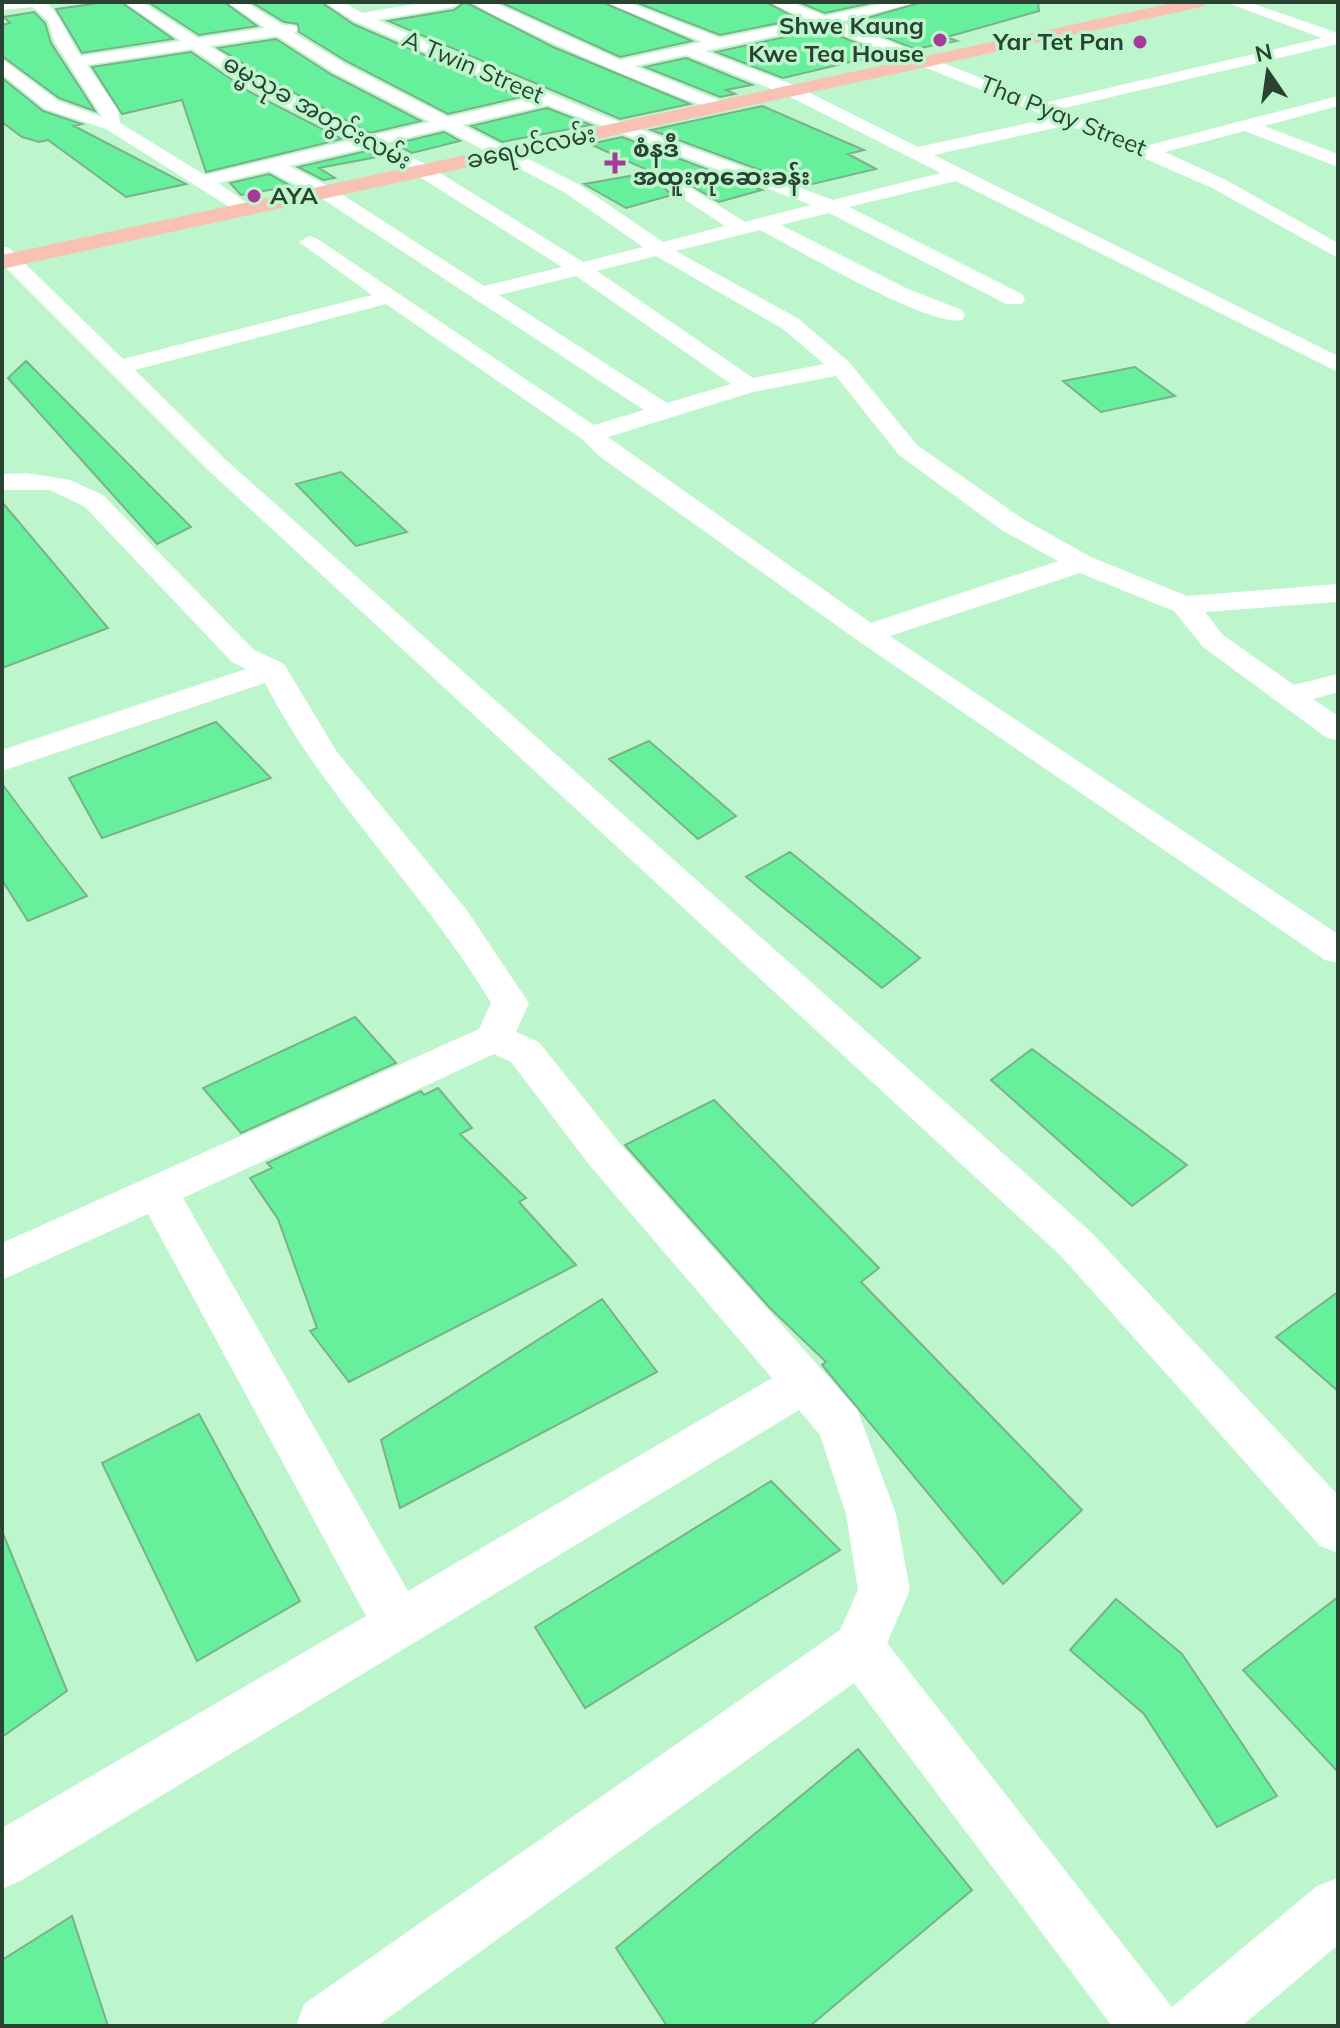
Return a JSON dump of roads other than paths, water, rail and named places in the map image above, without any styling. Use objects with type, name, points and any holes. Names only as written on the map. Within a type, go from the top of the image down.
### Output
[{"type":"main road","name":"ခရေပင်လမ်း","points":[[5,258],[246,209],[1201,2]]},
{"type":"street","points":[[2,5],[35,2],[55,19],[62,41],[109,110],[112,125]]},
{"type":"street","name":"ဓမ္မသုခ အတွင်းလမ်း","points":[[132,2],[258,85],[422,170],[582,270],[749,386]]},
{"type":"street","points":[[235,2],[339,68],[506,152],[603,208],[658,250],[791,324],[842,368],[908,450],[1001,518],[1081,563],[1184,605],[1338,593]]},
{"type":"street","name":"A Twin Street","points":[[332,2],[360,18],[617,128],[829,205],[1014,299]]},
{"type":"street","points":[[332,23],[454,2]]},
{"type":"street","points":[[480,2],[618,65],[629,73],[717,106]]},
{"type":"street","points":[[613,2],[714,41]]},
{"type":"street","name":"Tha Pyay Street","points":[[777,2],[1148,151],[1219,184],[1338,252]]},
{"type":"street","points":[[618,65],[714,41],[911,2]]},
{"type":"street","points":[[1233,2],[1338,39]]},
{"type":"street","points":[[77,62],[305,27]]},
{"type":"street","points":[[1044,108],[1338,39]]},
{"type":"street","points":[[684,49],[790,90],[912,154],[1338,365]]},
{"type":"street","points":[[2,64],[25,88],[53,108],[74,117],[112,125],[246,209]]},
{"type":"street","points":[[200,182],[548,99]]},
{"type":"street","points":[[1148,151],[1338,101]]},
{"type":"street","points":[[912,154],[1071,119]]},
{"type":"street","points":[[1246,125],[1338,161]]},
{"type":"street","points":[[272,165],[325,192],[664,412]]},
{"type":"street","points":[[482,293],[956,175]]},
{"type":"street","points":[[671,182],[752,225],[900,294],[954,315]]},
{"type":"street","points":[[309,242],[591,434],[608,451],[867,634],[1338,951]]},
{"type":"street","points":[[5,258],[217,465],[1076,1244],[1338,1530]]},
{"type":"street","points":[[120,367],[389,297]]},
{"type":"street","points":[[591,434],[749,386],[842,368]]},
{"type":"street","points":[[2,482],[51,481],[78,490],[94,501],[243,656],[273,670],[295,717],[493,972],[510,1003],[494,1038],[2,1262]]},
{"type":"street","points":[[867,634],[1081,563]]},
{"type":"street","points":[[1184,605],[1213,641],[1338,731]]},
{"type":"street","points":[[2,761],[273,670]]},
{"type":"street","points":[[1287,696],[1338,683]]},
{"type":"street","points":[[326,2026],[859,1648],[884,1590],[871,1514],[840,1424],[606,1156],[525,1052],[494,1038]]},
{"type":"street","points":[[157,1191],[398,1624]]},
{"type":"street","points":[[2,1860],[804,1383]]},
{"type":"street","points":[[859,1648],[1150,2026]]},
{"type":"street","points":[[1195,2026],[1338,1907]]},
{"type":"place","name":"Shwe Kaung Kwe Tea House","points":[[940,40]]},
{"type":"place","name":"Yar Tet Pan","points":[[1140,42]]},
{"type":"place","name":"စံနဒီ အထူးကုဆေးခန်း","points":[[615,163]]},
{"type":"place","name":"AYA","points":[[254,196]]}]
